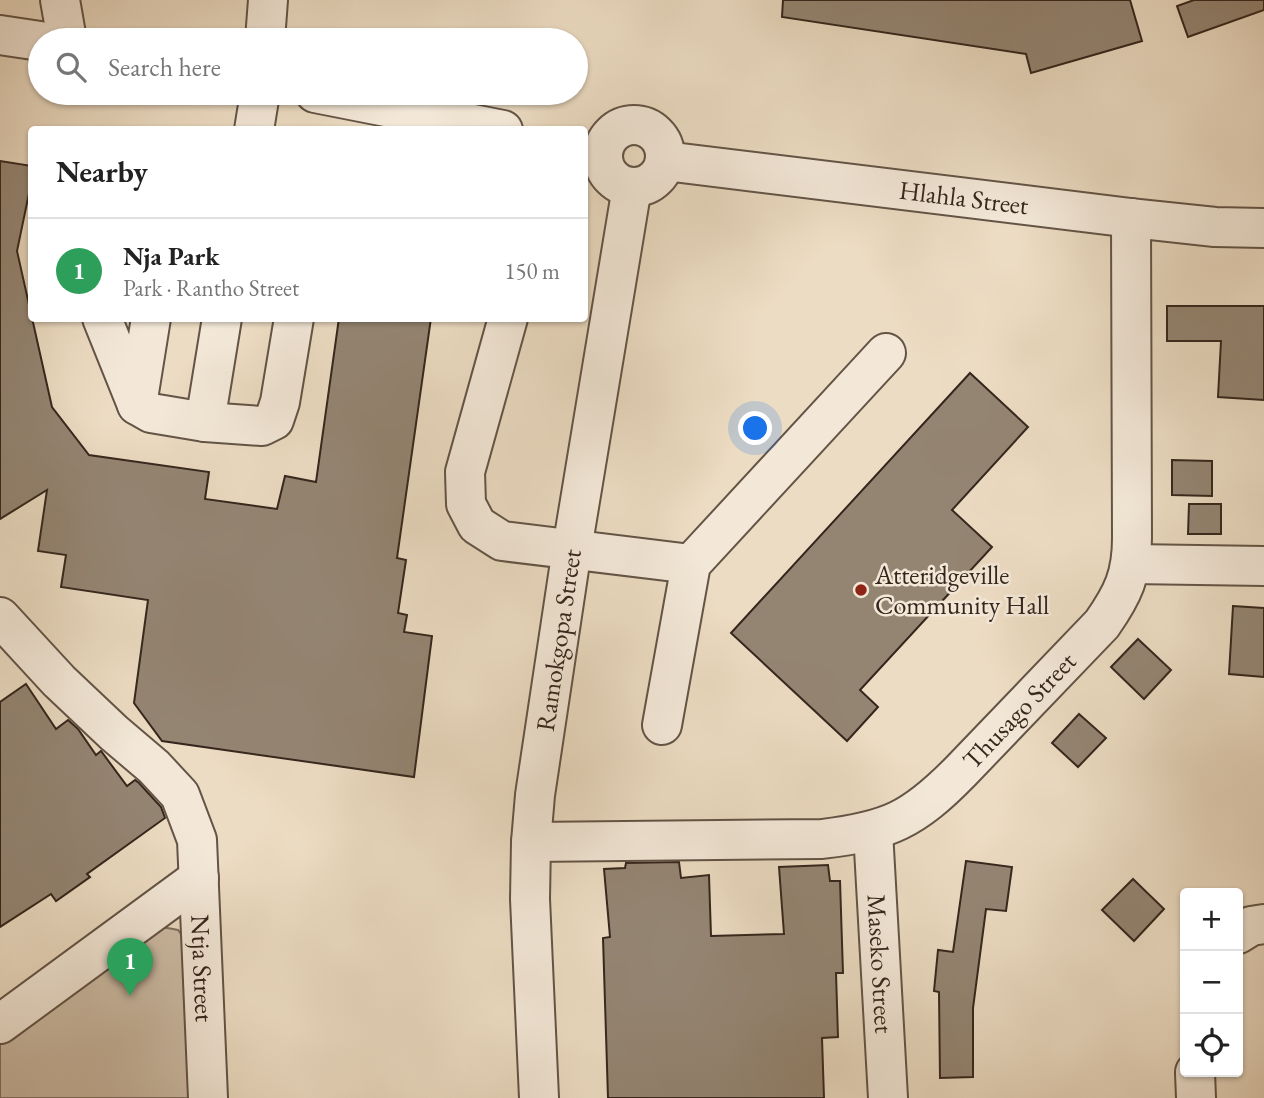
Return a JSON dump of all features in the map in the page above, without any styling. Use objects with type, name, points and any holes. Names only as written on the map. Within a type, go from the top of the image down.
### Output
[{"type":"street","points":[[60,0],[65,28]]},
{"type":"street","points":[[266,28],[268,0]]},
{"type":"street","points":[[0,35],[28,39]]},
{"type":"street","points":[[255,126],[258,105]]},
{"type":"street","points":[[376,105],[483,126]]},
{"type":"street","points":[[635,124],[654,132],[661,139],[665,161],[659,175],[653,180],[632,187],[615,181],[594,147],[615,131],[635,124]]},
{"type":"street","name":"Hlahla Street","points":[[665,161],[1131,218],[1264,229]]},
{"type":"street","name":"Ramokgopa Street","points":[[539,1098],[531,952],[531,842],[535,795],[572,549],[632,187]]},
{"type":"street","name":"Thusago Street","points":[[531,842],[822,839],[893,825],[938,794],[1101,624],[1116,604],[1126,584],[1132,564],[1131,218]]},
{"type":"street","points":[[104,322],[137,405],[151,413],[205,422],[262,426],[274,420],[280,402],[293,322]]},
{"type":"street","points":[[137,405],[150,322]]},
{"type":"street","points":[[205,422],[221,322]]},
{"type":"street","points":[[507,322],[465,472],[466,504],[477,525],[502,541],[691,564]]},
{"type":"street","points":[[662,725],[691,564],[886,353]]},
{"type":"street","points":[[1132,564],[1264,566]]},
{"type":"street","name":"Ntja Street","points":[[0,617],[59,681],[154,766],[180,795],[198,859],[208,1098]]},
{"type":"street","name":"Maseko Street","points":[[873,831],[888,1098]]},
{"type":"street","points":[[0,1024],[198,859]]},
{"type":"street","points":[[1243,931],[1251,926],[1264,924]]},
{"type":"street","points":[[1195,1077],[1196,1098]]},
{"type":"shaded area","points":[[162,927],[178,930],[191,948],[198,1098],[0,1098],[0,1043]]},
{"type":"building","points":[[783,0],[1130,0],[1142,41],[1031,73],[1026,54],[782,17]]},
{"type":"building","points":[[1194,0],[1264,0],[1264,10],[1188,37],[1177,6]]},
{"type":"building","points":[[0,161],[28,165],[28,198],[17,251],[28,300],[28,322],[33,322],[52,407],[89,455],[209,472],[205,499],[277,509],[285,476],[316,482],[338,322],[430,322],[397,558],[406,560],[398,613],[407,615],[404,632],[432,636],[414,777],[162,741],[134,703],[148,600],[61,587],[66,555],[38,551],[47,490],[0,519]]},
{"type":"building","points":[[1167,306],[1264,306],[1264,400],[1218,397],[1221,341],[1167,341]]},
{"type":"building","name":"Atteridgeville Community Hall","points":[[970,373],[1028,427],[952,510],[992,547],[860,690],[878,707],[847,741],[731,633]]},
{"type":"building","points":[[1172,460],[1212,461],[1212,496],[1172,495]]},
{"type":"building","points":[[1189,504],[1221,504],[1221,534],[1188,534]]},
{"type":"building","points":[[1233,606],[1264,608],[1264,677],[1229,674]]},
{"type":"building","points":[[1138,639],[1171,670],[1144,699],[1111,667]]},
{"type":"building","points":[[26,684],[56,729],[68,720],[78,729],[96,755],[101,751],[127,786],[135,780],[139,783],[161,807],[165,818],[87,874],[90,877],[56,901],[51,894],[0,927],[0,702]]},
{"type":"building","points":[[1079,714],[1106,738],[1078,767],[1052,743]]},
{"type":"building","points":[[966,861],[1012,867],[1006,911],[986,909],[973,1008],[973,1077],[940,1078],[939,992],[934,991],[938,950],[953,952]]},
{"type":"building","points":[[679,862],[681,878],[709,875],[711,936],[784,934],[779,867],[828,865],[830,881],[840,881],[843,973],[836,973],[838,1037],[822,1038],[824,1098],[608,1098],[603,938],[610,937],[604,869],[625,868],[626,863]]},
{"type":"building","points":[[1133,879],[1164,909],[1134,941],[1102,910]]},
{"type":"place","name":"Atteridgeville Community Hall","points":[[861,590]]},
{"type":"place","name":"Nja Park","points":[[130,996]]}]
